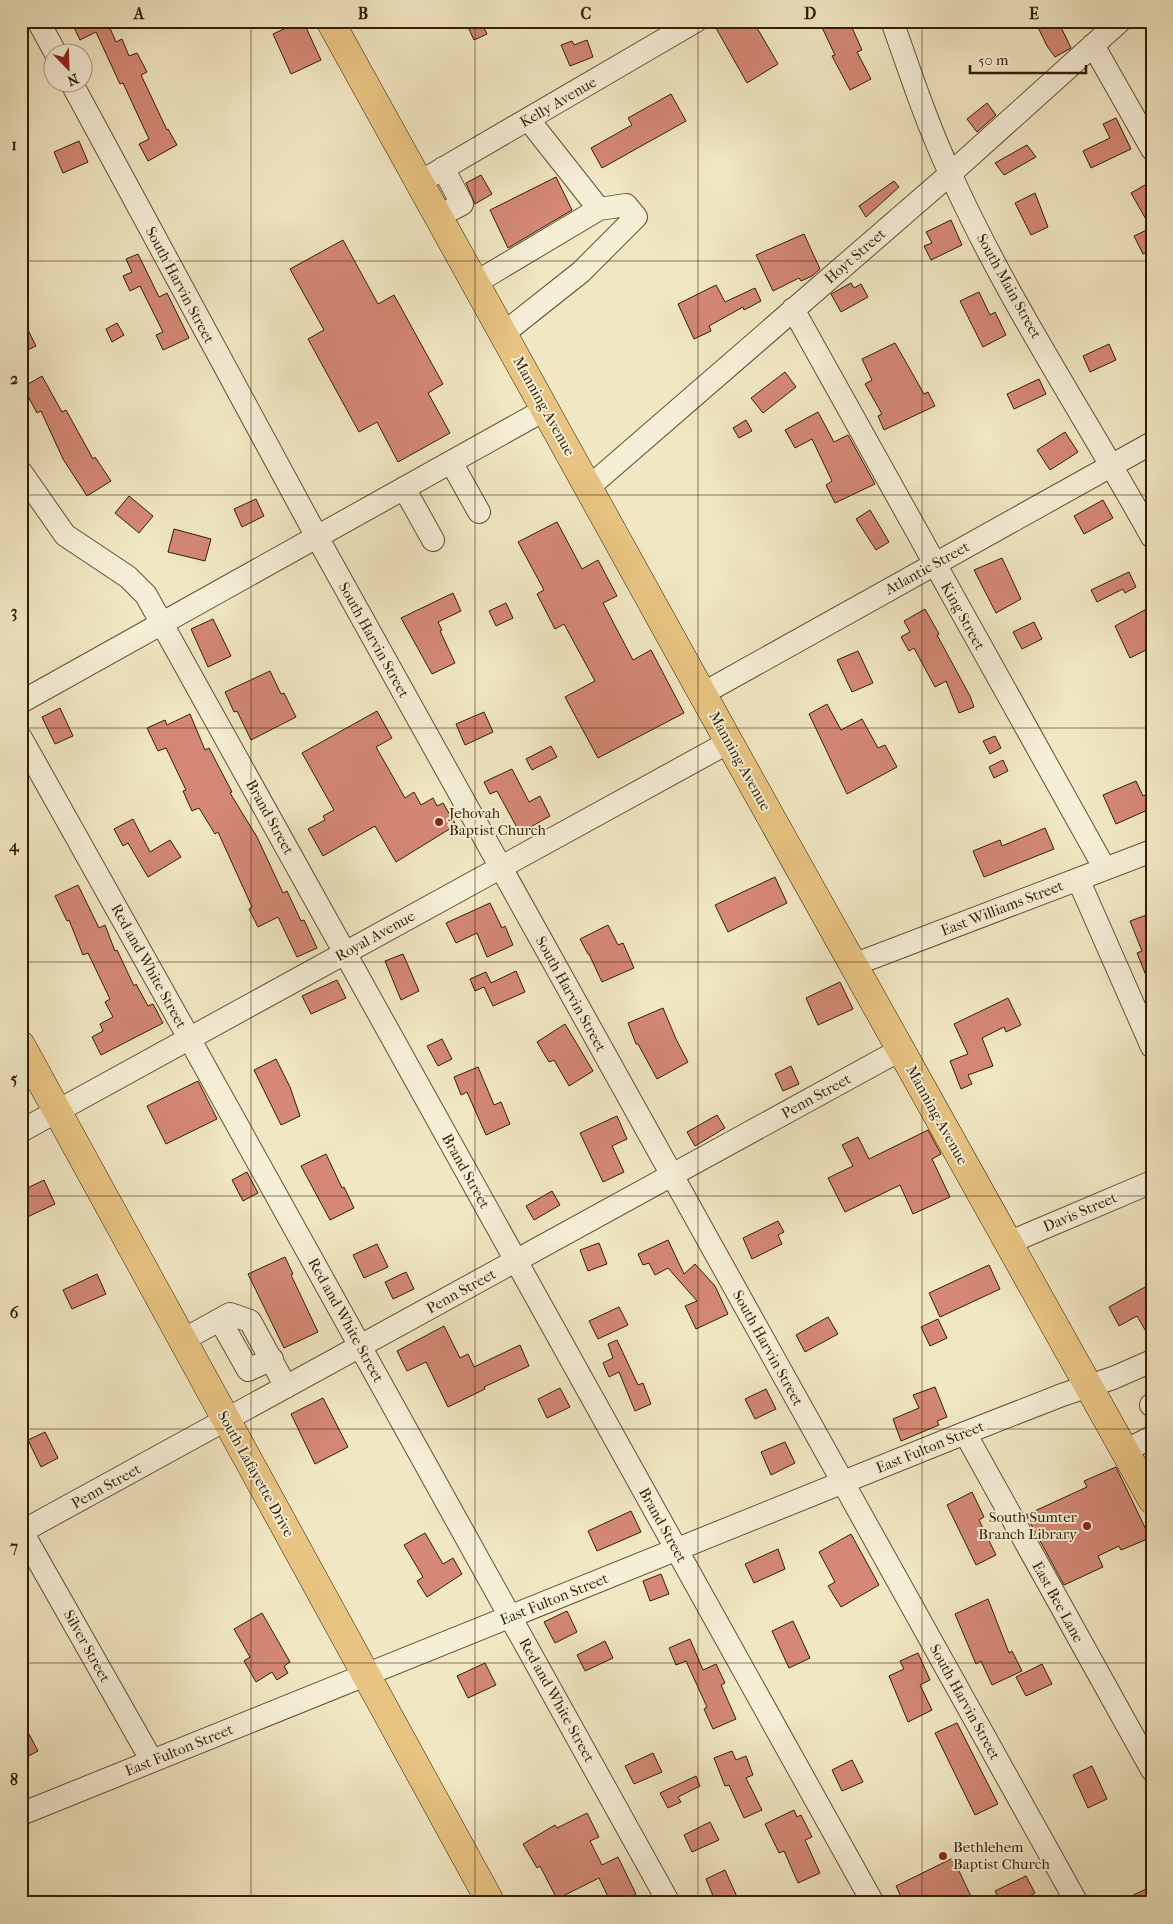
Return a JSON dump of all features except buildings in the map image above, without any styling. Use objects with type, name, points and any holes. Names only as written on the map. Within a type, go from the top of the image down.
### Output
[{"type":"main road","name":"Manning Avenue","points":[[330,21],[476,282],[702,694],[1152,1500]]},
{"type":"main road","name":"South Lafayette Drive","points":[[21,1045],[491,1903]]},
{"type":"street","points":[[38,21],[50,42]]},
{"type":"street","name":"Kelly Avenue","points":[[420,182],[696,21]]},
{"type":"street","name":"South Main Street","points":[[892,21],[929,124],[950,174],[984,242],[1152,538]]},
{"type":"street","name":"Hoyt Street","points":[[589,487],[950,174],[1120,21]]},
{"type":"street","points":[[1093,45],[1152,149]]},
{"type":"street","name":"South Harvin Street","points":[[76,92],[317,537],[1077,1903]]},
{"type":"street","points":[[528,119],[599,209]]},
{"type":"street","points":[[439,216],[462,204],[443,168]]},
{"type":"street","points":[[476,282],[599,209],[626,205],[636,217],[581,272],[504,333]]},
{"type":"street","name":"King Street","points":[[793,309],[1104,869]]},
{"type":"street","points":[[21,702],[546,409]]},
{"type":"street","name":"Atlantic Street","points":[[702,694],[1152,443]]},
{"type":"street","points":[[450,462],[479,512]]},
{"type":"street","name":"Brand Street","points":[[21,472],[29,502],[65,535],[128,577],[146,595],[872,1903]]},
{"type":"street","points":[[404,488],[433,540]]},
{"type":"street","name":"Red and White Street","points":[[21,738],[669,1903]]},
{"type":"street","name":"Royal Avenue","points":[[21,1131],[729,742]]},
{"type":"street","name":"East Williams Street","points":[[853,965],[1152,851]]},
{"type":"street","points":[[1078,879],[1152,1047]]},
{"type":"street","name":"Penn Street","points":[[22,1531],[900,1050]]},
{"type":"street","name":"Davis Street","points":[[1008,1243],[1152,1182]]},
{"type":"street","points":[[183,1340],[230,1314],[250,1321],[286,1387]]},
{"type":"street","name":"East Fulton Street","points":[[21,1814],[965,1433],[1152,1361]]},
{"type":"street","name":"East Bee Lane","points":[[965,1433],[1152,1770]]},
{"type":"street","points":[[1125,1450],[1152,1438]]},
{"type":"street","name":"Silver Street","points":[[22,1531],[152,1761]]},
{"type":"place","name":"Jehovah Baptist Church","points":[[439,822]]},
{"type":"place","name":"South Sumter Branch Library","points":[[1087,1526]]},
{"type":"place","name":"Bethlehem Baptist Church","points":[[943,1856]]}]
